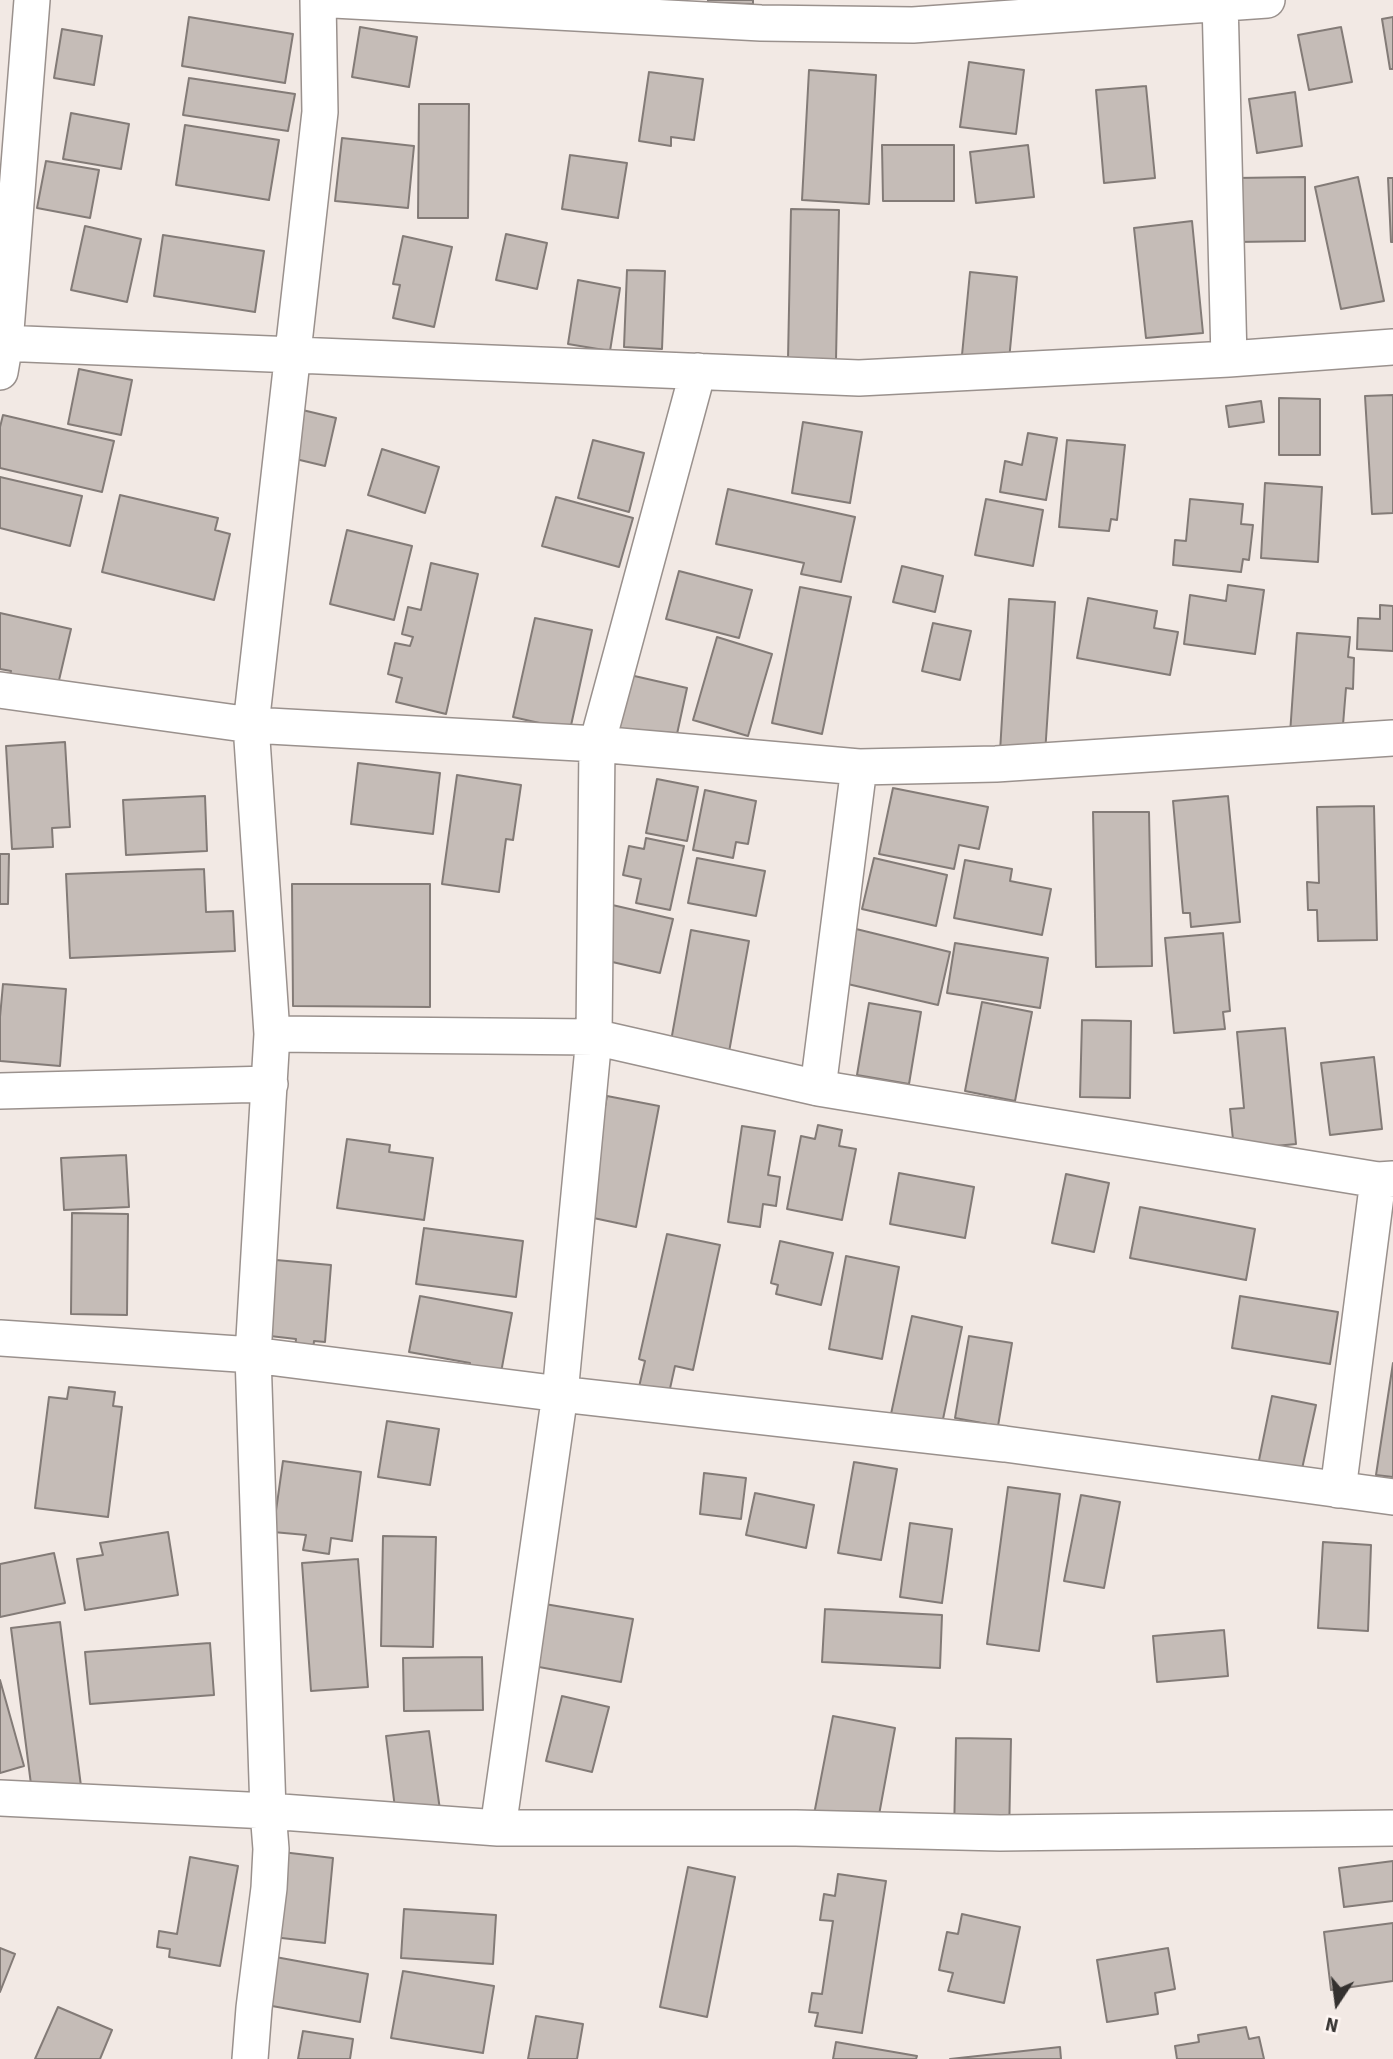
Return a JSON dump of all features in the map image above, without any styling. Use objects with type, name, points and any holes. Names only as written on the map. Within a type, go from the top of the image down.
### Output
[{"type":"street","points":[[32,0],[2,352],[291,356],[859,378],[1230,359],[1393,347]]},
{"type":"street","points":[[250,2059],[271,1849],[253,1355],[272,1034],[251,725],[320,113],[318,0]]},
{"type":"street","points":[[334,0],[761,23],[899,25],[1266,0]]},
{"type":"street","points":[[1220,2],[1230,359]]},
{"type":"street","points":[[498,1828],[560,1394],[594,1037],[597,744],[698,371]]},
{"type":"street","points":[[0,690],[251,725],[597,744],[859,767],[996,764],[1393,738]]},
{"type":"street","points":[[817,1087],[859,767]]},
{"type":"street","points":[[272,1034],[594,1037],[817,1087],[1386,1180],[1338,1490]]},
{"type":"street","points":[[0,1091],[270,1084]]},
{"type":"street","points":[[0,1338],[253,1355],[560,1394],[1005,1444],[1393,1497]]},
{"type":"street","points":[[0,1798],[268,1811],[498,1828],[796,1828],[1000,1833],[1393,1828]]},
{"type":"building","points":[[708,0],[753,0],[753,4],[708,3]]},
{"type":"building","points":[[189,17],[293,34],[285,83],[182,66]]},
{"type":"building","points":[[1393,17],[1393,69],[1390,69],[1382,19]]},
{"type":"building","points":[[360,27],[417,37],[409,87],[352,77]]},
{"type":"building","points":[[1341,27],[1352,82],[1309,90],[1298,35]]},
{"type":"building","points":[[62,29],[102,36],[94,85],[54,78]]},
{"type":"building","points":[[969,62],[1024,70],[1016,134],[960,127]]},
{"type":"building","points":[[809,70],[876,75],[869,204],[802,200]]},
{"type":"building","points":[[649,72],[703,79],[694,140],[671,137],[671,146],[639,141]]},
{"type":"building","points":[[189,78],[295,94],[288,131],[183,115]]},
{"type":"building","points":[[1146,86],[1155,178],[1104,183],[1096,90]]},
{"type":"building","points":[[1295,92],[1302,146],[1257,153],[1249,99]]},
{"type":"building","points":[[419,104],[469,104],[468,218],[418,218]]},
{"type":"building","points":[[71,113],[129,124],[121,169],[63,159]]},
{"type":"building","points":[[185,125],[279,140],[269,200],[176,185]]},
{"type":"building","points":[[342,138],[414,146],[408,208],[335,201]]},
{"type":"building","points":[[882,145],[954,145],[954,201],[883,201]]},
{"type":"building","points":[[1028,145],[1034,197],[976,203],[970,152]]},
{"type":"building","points":[[570,155],[627,163],[618,218],[562,209]]},
{"type":"building","points":[[46,161],[99,170],[90,218],[37,208]]},
{"type":"building","points":[[1305,177],[1305,241],[1236,242],[1236,178]]},
{"type":"building","points":[[1358,177],[1384,301],[1341,309],[1315,187]]},
{"type":"building","points":[[1388,178],[1393,178],[1393,242],[1391,242]]},
{"type":"building","points":[[791,209],[839,210],[836,360],[788,359]]},
{"type":"building","points":[[1192,221],[1203,333],[1146,338],[1134,228]]},
{"type":"building","points":[[85,226],[141,239],[127,302],[71,290]]},
{"type":"building","points":[[506,234],[547,243],[537,289],[496,280]]},
{"type":"building","points":[[163,235],[264,251],[255,312],[154,296]]},
{"type":"building","points":[[403,236],[452,247],[434,327],[393,318],[400,285],[393,284]]},
{"type":"building","points":[[627,270],[665,271],[662,349],[624,347]]},
{"type":"building","points":[[970,272],[1017,277],[1009,360],[962,355]]},
{"type":"building","points":[[578,280],[620,288],[610,351],[568,344]]},
{"type":"building","points":[[79,369],[132,380],[121,435],[68,424]]},
{"type":"building","points":[[1393,395],[1393,513],[1372,514],[1365,396]]},
{"type":"building","points":[[1279,398],[1320,399],[1320,455],[1279,455]]},
{"type":"building","points":[[1261,401],[1264,422],[1229,427],[1226,406]]},
{"type":"building","points":[[294,408],[336,418],[325,466],[283,456]]},
{"type":"building","points":[[3,415],[114,441],[102,492],[0,468],[0,427]]},
{"type":"building","points":[[803,422],[862,432],[850,503],[792,493]]},
{"type":"building","points":[[1028,433],[1057,438],[1046,500],[1000,492],[1005,461],[1022,465]]},
{"type":"building","points":[[593,440],[644,453],[629,512],[578,498]]},
{"type":"building","points":[[1067,440],[1125,445],[1117,520],[1111,519],[1109,531],[1059,527]]},
{"type":"building","points":[[382,449],[439,467],[425,513],[368,495]]},
{"type":"building","points":[[0,477],[82,496],[70,546],[0,528]]},
{"type":"building","points":[[1265,483],[1322,487],[1318,562],[1261,558]]},
{"type":"building","points":[[728,489],[855,517],[841,582],[801,574],[804,563],[716,544]]},
{"type":"building","points":[[120,495],[218,518],[215,530],[230,534],[214,600],[102,572]]},
{"type":"building","points":[[556,497],[633,518],[619,567],[542,546]]},
{"type":"building","points":[[986,499],[1043,510],[1033,566],[975,555]]},
{"type":"building","points":[[1190,499],[1243,504],[1241,524],[1253,525],[1249,560],[1243,559],[1241,572],[1173,565],[1175,540],[1186,541]]},
{"type":"building","points":[[347,530],[412,546],[394,620],[330,604]]},
{"type":"building","points":[[431,563],[478,574],[446,714],[396,702],[402,678],[388,674],[395,643],[410,646],[413,637],[402,634],[408,607],[421,610]]},
{"type":"building","points":[[902,566],[943,576],[935,612],[893,602]]},
{"type":"building","points":[[679,571],[752,590],[739,638],[666,619]]},
{"type":"building","points":[[1228,585],[1264,590],[1255,654],[1184,644],[1190,595],[1226,601]]},
{"type":"building","points":[[800,587],[851,597],[822,734],[772,723]]},
{"type":"building","points":[[1088,598],[1157,611],[1154,628],[1178,632],[1170,675],[1077,658]]},
{"type":"building","points":[[1009,599],[1055,602],[1045,754],[1000,752]]},
{"type":"building","points":[[1380,605],[1393,606],[1393,651],[1357,649],[1358,618],[1380,619]]},
{"type":"building","points":[[0,613],[71,629],[56,693],[8,682],[11,671],[0,669]]},
{"type":"building","points":[[535,618],[592,630],[570,730],[513,717]]},
{"type":"building","points":[[933,623],[971,631],[960,680],[922,671]]},
{"type":"building","points":[[1297,633],[1350,637],[1348,657],[1354,658],[1353,689],[1346,688],[1342,737],[1290,734]]},
{"type":"building","points":[[717,637],[772,654],[748,736],[693,720]]},
{"type":"building","points":[[630,675],[687,688],[677,734],[665,732],[664,738],[618,728]]},
{"type":"building","points":[[65,742],[70,827],[52,828],[53,847],[12,849],[6,746]]},
{"type":"building","points":[[358,763],[440,773],[433,834],[351,824]]},
{"type":"building","points":[[457,775],[521,785],[513,840],[506,839],[499,892],[442,884]]},
{"type":"building","points":[[657,779],[698,787],[687,841],[646,833]]},
{"type":"building","points":[[893,788],[988,807],[979,849],[959,845],[954,869],[879,854]]},
{"type":"building","points":[[705,790],[756,801],[748,844],[736,842],[733,858],[693,850]]},
{"type":"building","points":[[205,796],[207,851],[126,855],[123,800]]},
{"type":"building","points":[[1228,796],[1240,922],[1191,927],[1190,913],[1183,913],[1173,801]]},
{"type":"building","points":[[1374,806],[1377,940],[1318,941],[1317,910],[1308,910],[1307,882],[1319,883],[1317,807]]},
{"type":"building","points":[[1093,812],[1149,812],[1152,966],[1096,967]]},
{"type":"building","points":[[646,838],[684,846],[670,910],[636,903],[641,879],[623,875],[629,846],[644,849]]},
{"type":"building","points":[[0,854],[9,854],[8,904],[0,904]]},
{"type":"building","points":[[697,858],[765,871],[756,916],[688,903]]},
{"type":"building","points":[[874,858],[947,875],[936,926],[862,909]]},
{"type":"building","points":[[965,860],[1012,869],[1010,881],[1051,889],[1042,935],[954,918]]},
{"type":"building","points":[[204,869],[206,912],[233,911],[235,951],[70,958],[66,874]]},
{"type":"building","points":[[292,884],[430,884],[430,1007],[293,1006]]},
{"type":"building","points":[[608,904],[673,919],[660,973],[595,958]]},
{"type":"building","points":[[852,928],[950,952],[938,1005],[839,982]]},
{"type":"building","points":[[691,930],[749,941],[729,1052],[671,1041]]},
{"type":"building","points":[[1223,933],[1230,1011],[1223,1012],[1225,1029],[1174,1033],[1165,938]]},
{"type":"building","points":[[955,943],[1048,958],[1040,1008],[947,993]]},
{"type":"building","points":[[3,984],[66,989],[60,1066],[0,1061]]},
{"type":"building","points":[[982,1002],[1032,1012],[1015,1101],[965,1091]]},
{"type":"building","points":[[869,1003],[921,1012],[909,1084],[857,1075]]},
{"type":"building","points":[[1082,1020],[1131,1021],[1130,1098],[1080,1097]]},
{"type":"building","points":[[1285,1028],[1296,1144],[1234,1150],[1230,1109],[1244,1108],[1237,1032]]},
{"type":"building","points":[[1374,1057],[1382,1129],[1330,1135],[1321,1063]]},
{"type":"building","points":[[607,1096],[659,1106],[636,1227],[584,1216]]},
{"type":"building","points":[[818,1125],[842,1130],[839,1146],[856,1149],[842,1220],[787,1209],[801,1136],[815,1139]]},
{"type":"building","points":[[742,1126],[775,1131],[768,1175],[780,1177],[776,1206],[763,1204],[760,1227],[728,1222]]},
{"type":"building","points":[[347,1139],[390,1145],[389,1152],[433,1158],[424,1220],[337,1208]]},
{"type":"building","points":[[126,1155],[129,1207],[64,1210],[61,1158]]},
{"type":"building","points":[[899,1173],[974,1187],[965,1238],[890,1224]]},
{"type":"building","points":[[1066,1174],[1109,1183],[1094,1252],[1052,1243]]},
{"type":"building","points":[[1140,1207],[1255,1229],[1246,1280],[1130,1258]]},
{"type":"building","points":[[72,1213],[128,1214],[127,1315],[71,1314]]},
{"type":"building","points":[[424,1228],[523,1241],[516,1297],[416,1284]]},
{"type":"building","points":[[667,1234],[720,1245],[693,1370],[675,1366],[669,1393],[639,1387],[645,1361],[639,1359]]},
{"type":"building","points":[[780,1241],[833,1253],[821,1305],[776,1294],[778,1285],[771,1283]]},
{"type":"building","points":[[846,1256],[899,1267],[882,1359],[829,1349]]},
{"type":"building","points":[[276,1260],[331,1265],[325,1342],[314,1341],[313,1350],[295,1349],[296,1339],[270,1336]]},
{"type":"building","points":[[420,1296],[512,1313],[500,1378],[469,1372],[470,1363],[409,1352]]},
{"type":"building","points":[[1240,1296],[1338,1312],[1330,1364],[1232,1348]]},
{"type":"building","points":[[912,1316],[962,1327],[942,1424],[891,1414]]},
{"type":"building","points":[[969,1336],[1012,1343],[998,1426],[955,1418]]},
{"type":"building","points":[[1393,1363],[1393,1477],[1376,1475]]},
{"type":"building","points":[[69,1387],[115,1392],[113,1406],[122,1407],[108,1517],[35,1508],[49,1397],[67,1399]]},
{"type":"building","points":[[1272,1396],[1316,1405],[1300,1478],[1257,1470]]},
{"type":"building","points":[[387,1421],[439,1429],[430,1485],[378,1477]]},
{"type":"building","points":[[283,1461],[361,1472],[352,1541],[331,1538],[329,1554],[303,1550],[306,1535],[273,1532]]},
{"type":"building","points":[[854,1462],[897,1469],[881,1560],[838,1553]]},
{"type":"building","points":[[704,1473],[746,1478],[741,1519],[700,1514]]},
{"type":"building","points":[[1008,1487],[1060,1494],[1039,1651],[987,1644]]},
{"type":"building","points":[[755,1493],[814,1505],[806,1548],[746,1535]]},
{"type":"building","points":[[1081,1495],[1120,1502],[1104,1588],[1064,1581]]},
{"type":"building","points":[[910,1523],[952,1529],[942,1603],[900,1597]]},
{"type":"building","points":[[168,1532],[178,1595],[85,1610],[77,1559],[103,1555],[100,1543]]},
{"type":"building","points":[[383,1536],[436,1537],[433,1647],[381,1646]]},
{"type":"building","points":[[1323,1542],[1371,1545],[1368,1631],[1318,1628]]},
{"type":"building","points":[[54,1553],[65,1603],[0,1617],[0,1564]]},
{"type":"building","points":[[358,1559],[368,1687],[311,1691],[302,1563]]},
{"type":"building","points":[[539,1603],[633,1619],[621,1682],[528,1665]]},
{"type":"building","points":[[825,1609],[942,1615],[940,1668],[822,1662]]},
{"type":"building","points":[[60,1622],[82,1794],[33,1800],[11,1628]]},
{"type":"building","points":[[1224,1630],[1228,1676],[1157,1682],[1153,1636]]},
{"type":"building","points":[[210,1643],[214,1695],[90,1704],[85,1652]]},
{"type":"building","points":[[482,1657],[483,1710],[404,1711],[403,1658]]},
{"type":"building","points":[[0,1680],[24,1766],[0,1773]]},
{"type":"building","points":[[562,1696],[609,1707],[592,1772],[546,1761]]},
{"type":"building","points":[[833,1716],[895,1728],[874,1842],[811,1830]]},
{"type":"building","points":[[429,1731],[440,1810],[396,1816],[386,1736]]},
{"type":"building","points":[[956,1738],[1011,1739],[1009,1836],[954,1835]]},
{"type":"building","points":[[282,1852],[333,1858],[325,1943],[273,1937]]},
{"type":"building","points":[[190,1857],[238,1866],[220,1966],[169,1957],[170,1949],[157,1947],[159,1931],[177,1934]]},
{"type":"building","points":[[1393,1861],[1393,1901],[1344,1907],[1339,1868]]},
{"type":"building","points":[[688,1867],[735,1877],[707,2017],[660,2007]]},
{"type":"building","points":[[838,1874],[886,1881],[862,2033],[815,2026],[818,2013],[809,2012],[812,1993],[822,1994],[833,1921],[820,1920],[824,1894],[835,1896]]},
{"type":"building","points":[[404,1909],[496,1915],[493,1964],[401,1958]]},
{"type":"building","points":[[962,1914],[1020,1927],[1004,2003],[948,1991],[953,1973],[939,1970],[947,1932],[958,1934]]},
{"type":"building","points":[[1393,1923],[1393,1981],[1331,1990],[1324,1932]]},
{"type":"building","points":[[0,1948],[15,1954],[0,1992]]},
{"type":"building","points":[[1168,1948],[1175,1989],[1155,1993],[1158,2014],[1107,2022],[1097,1960]]},
{"type":"building","points":[[270,1956],[368,1974],[360,2022],[261,2004]]},
{"type":"building","points":[[403,1971],[494,1986],[483,2053],[391,2038]]},
{"type":"building","points":[[58,2007],[112,2030],[100,2059],[35,2059]]},
{"type":"building","points":[[536,2016],[583,2024],[577,2059],[528,2059]]},
{"type":"building","points":[[1246,2027],[1249,2039],[1259,2037],[1264,2059],[1177,2059],[1175,2046],[1199,2042],[1198,2035]]},
{"type":"building","points":[[303,2031],[353,2039],[350,2059],[298,2059]]},
{"type":"building","points":[[836,2042],[917,2056],[916,2059],[833,2059]]},
{"type":"building","points":[[1060,2047],[1061,2059],[950,2059]]}]
